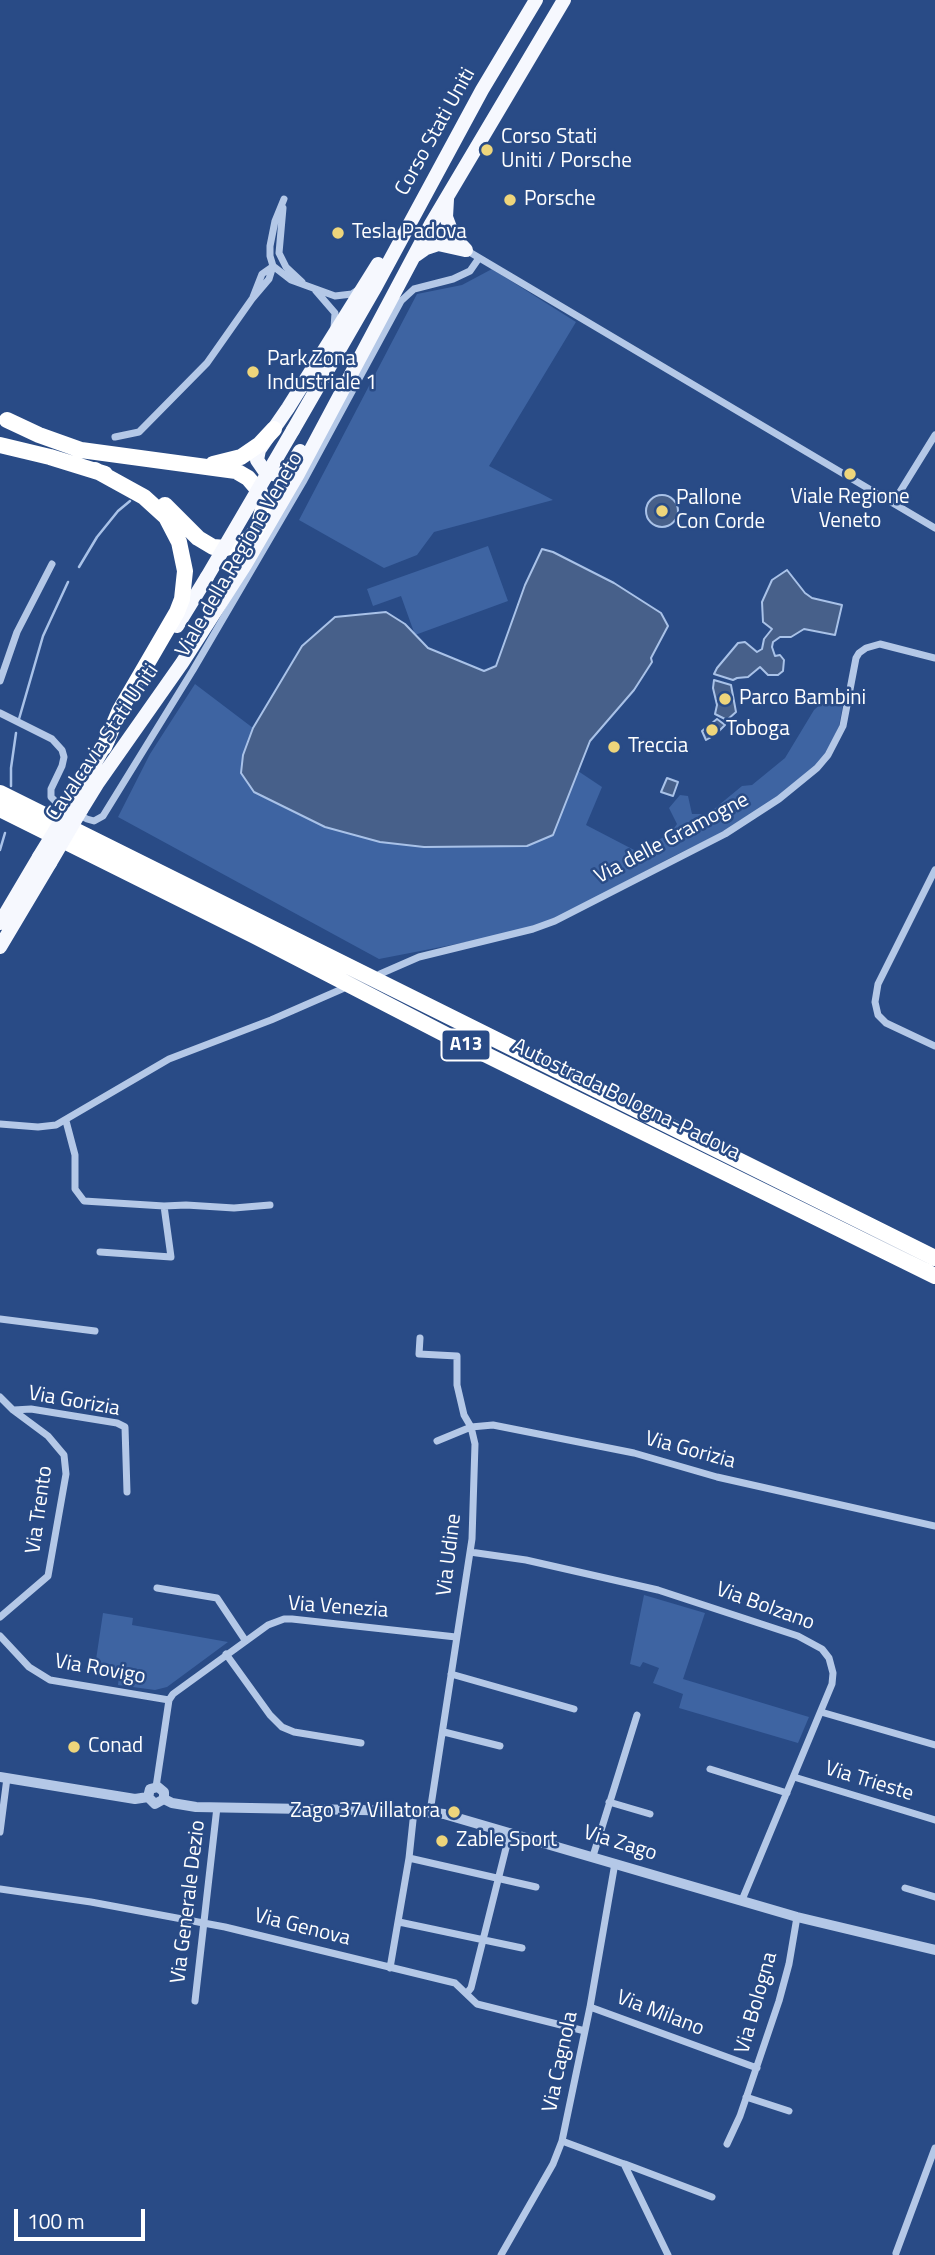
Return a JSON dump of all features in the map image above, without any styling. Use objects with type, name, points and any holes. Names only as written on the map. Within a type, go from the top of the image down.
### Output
[{"type":"highway","points":[[0,444],[95,470],[130,483],[175,513],[198,538],[219,548],[243,543],[258,528],[263,512],[257,488],[248,478],[229,470],[81,450],[7,420]]},
{"type":"highway","points":[[182,465],[228,462],[251,450],[274,429]]},
{"type":"highway","points":[[95,470],[144,497],[166,517],[179,542],[185,571],[177,612],[120,710],[104,747]]},
{"type":"highway","name":"A13","points":[[0,783],[152,868]]},
{"type":"highway","name":"Autostrada Bologna-Padova","points":[[0,793],[935,1258]]},
{"type":"highway","name":"Autostrada Bologna-Padova","points":[[0,809],[452,1038],[935,1276]]},
{"type":"main road","name":"Corso Stati Uniti","points":[[207,576],[376,286],[439,168],[536,0]]},
{"type":"main road","name":"Corso Stati Uniti","points":[[245,565],[317,440],[431,224],[564,0]]},
{"type":"main road","points":[[431,224],[288,471],[275,476],[262,470],[257,460],[259,450],[439,168]]},
{"type":"main road","points":[[447,197],[449,225],[453,236],[473,254]]},
{"type":"main road","points":[[415,255],[431,245],[438,244],[473,254]]},
{"type":"main road","points":[[97,784],[117,746],[258,528],[297,463],[323,410]]},
{"type":"main road","name":"Cavalcavia Stati Uniti","points":[[76,807],[97,784],[182,663],[245,565]]},
{"type":"main road","name":"Cavalcavia Stati Uniti","points":[[0,947],[44,860],[76,807],[104,747],[207,576]]},
{"type":"main road","points":[[0,923],[44,860]]},
{"type":"street","points":[[332,337],[335,313],[309,286],[282,261],[279,243],[284,199],[270,246],[273,266],[281,274],[309,286],[335,296],[352,294],[366,282]]},
{"type":"street","points":[[473,254],[935,528]]},
{"type":"street","name":"Viale della Regione Veneto","points":[[0,713],[52,739],[62,750],[62,766],[51,789],[51,797],[58,804],[87,819],[93,821],[103,816],[193,670],[303,482],[401,301],[414,289],[453,279],[470,271],[473,254]]},
{"type":"street","points":[[115,437],[139,432],[207,363],[269,279],[273,266],[282,261]]},
{"type":"street","points":[[893,503],[935,435]]},
{"type":"street","points":[[0,681],[18,632],[52,564]]},
{"type":"street","name":"Via delle Gramogne","points":[[380,974],[419,957],[533,929],[555,921],[725,834],[779,799],[828,755],[843,726],[859,653],[880,644],[935,658]]},
{"type":"street","points":[[935,870],[878,984],[875,1002],[878,1015],[886,1023],[935,1046]]},
{"type":"street","points":[[0,1124],[38,1127],[56,1125],[169,1059],[271,1020],[342,989]]},
{"type":"street","points":[[66,1121],[75,1155],[74,1183],[81,1198],[89,1202],[234,1208],[270,1205]]},
{"type":"street","points":[[100,1252],[171,1257],[164,1206]]},
{"type":"street","points":[[0,1319],[95,1331]]},
{"type":"street","name":"Via Udine","points":[[420,1338],[419,1354],[457,1356],[457,1385],[475,1444],[470,1552],[430,1812]]},
{"type":"street","name":"Via Gorizia","points":[[0,1397],[13,1410],[32,1409],[125,1427],[127,1492]]},
{"type":"street","name":"Via Trento","points":[[0,1616],[48,1576],[66,1474],[64,1455],[48,1436],[13,1410]]},
{"type":"street","name":"Via Gorizia","points":[[437,1441],[471,1427],[493,1425],[621,1450],[717,1477],[935,1526]]},
{"type":"street","name":"Via Bolzano","points":[[470,1552],[526,1560],[658,1590],[811,1641],[822,1649],[829,1658],[833,1673],[832,1685],[741,1900]]},
{"type":"street","points":[[157,1588],[216,1598],[245,1640]]},
{"type":"street","name":"Via Venezia","points":[[169,1700],[177,1689],[245,1640],[268,1625],[284,1619],[456,1637]]},
{"type":"street","name":"Via Rovigo","points":[[0,1636],[29,1667],[51,1680],[169,1700]]},
{"type":"street","points":[[226,1654],[270,1716],[282,1727],[295,1732],[361,1743]]},
{"type":"street","points":[[451,1674],[574,1709]]},
{"type":"street","points":[[156,1787],[169,1700]]},
{"type":"street","points":[[821,1712],[935,1745]]},
{"type":"street","points":[[593,1856],[636,1714]]},
{"type":"street","points":[[444,1732],[500,1746]]},
{"type":"street","points":[[709,1769],[787,1793]]},
{"type":"street","points":[[0,1832],[3,1777]]},
{"type":"street","name":"Via Zago","points":[[3,1777],[135,1799],[148,1797],[155,1804],[164,1799],[187,1806],[430,1812],[510,1832],[797,1917],[935,1950]]},
{"type":"street","name":"Via Trieste","points":[[794,1777],[935,1820]]},
{"type":"street","points":[[148,1797],[150,1789],[156,1787],[163,1789],[164,1799]]},
{"type":"street","points":[[609,1802],[650,1814]]},
{"type":"street","name":"Via Generale Dezio","points":[[195,2001],[217,1807]]},
{"type":"street","points":[[390,1968],[409,1858],[414,1811]]},
{"type":"street","points":[[467,1993],[471,1988],[510,1832]]},
{"type":"street","points":[[409,1858],[536,1887]]},
{"type":"street","name":"Via Cagnola","points":[[501,2255],[553,2164],[562,2141],[590,2007],[615,1863]]},
{"type":"street","points":[[905,1888],[935,1897]]},
{"type":"street","name":"Via Genova","points":[[0,1889],[91,1902],[204,1923],[455,1983],[477,2004],[585,2031]]},
{"type":"street","name":"Via Bologna","points":[[727,2144],[757,2068],[789,1964],[797,1917]]},
{"type":"street","points":[[399,1922],[522,1948]]},
{"type":"street","name":"Via Milano","points":[[590,2007],[757,2068]]},
{"type":"street","points":[[746,2097],[789,2111]]},
{"type":"street","points":[[562,2141],[712,2197]]},
{"type":"street","points":[[896,2253],[931,2172],[935,2148]]},
{"type":"street","points":[[624,2164],[668,2255]]},
{"type":"shaded area","points":[[492,269],[576,322],[489,466],[553,500],[434,532],[417,555],[384,568],[299,520],[417,294],[462,285]]},
{"type":"shaded area","name":"Pallone Con Corde","points":[[662,495],[673,500],[678,511],[673,522],[662,527],[651,522],[646,511],[651,500]]},
{"type":"shaded area","points":[[488,546],[508,601],[415,635],[401,596],[373,606],[367,589]]},
{"type":"shaded area","points":[[542,549],[614,583],[661,613],[668,626],[651,658],[652,662],[634,690],[590,741],[553,835],[527,846],[424,847],[380,842],[325,827],[254,792],[241,773],[243,755],[253,728],[302,646],[335,617],[386,612],[405,624],[428,648],[484,671],[496,666],[525,585]]},
{"type":"shaded area","points":[[787,570],[812,598],[842,605],[835,635],[804,629],[791,637],[780,637],[773,642],[772,647],[775,656],[780,655],[784,660],[783,671],[778,675],[768,675],[760,667],[748,677],[733,680],[714,674],[738,643],[745,642],[757,652],[762,649],[764,639],[772,629],[763,622],[762,602],[772,580]]},
{"type":"shaded area","name":"Parco Bambini","points":[[714,680],[731,685],[736,712],[727,720],[715,714],[717,705]]},
{"type":"shaded area","points":[[195,684],[253,728],[243,755],[380,842],[424,847],[527,846],[553,835],[578,771],[602,787],[586,825],[636,851],[670,834],[677,824],[669,808],[680,795],[688,796],[692,814],[708,814],[742,786],[752,785],[785,758],[814,710],[825,700],[845,693],[839,726],[826,753],[805,782],[753,817],[554,920],[508,934],[379,959],[118,817],[150,754]]},
{"type":"shaded area","name":"Toboga","points":[[717,719],[725,725],[706,740],[702,731]]},
{"type":"shaded area","points":[[667,778],[678,782],[673,796],[661,792]]},
{"type":"shaded area","points":[[644,1595],[705,1613],[683,1679],[809,1717],[798,1743],[679,1708],[683,1694],[653,1683],[659,1668],[643,1662],[640,1667],[630,1664]]},
{"type":"shaded area","points":[[103,1613],[133,1618],[132,1625],[228,1642],[167,1687],[155,1690],[118,1685],[119,1677],[94,1673]]},
{"type":"waterway","points":[[79,567],[97,537],[130,501]]},
{"type":"waterway","points":[[19,719],[43,636],[68,582]]},
{"type":"waterway","points":[[11,786],[16,733]]},
{"type":"waterway","points":[[0,850],[5,833]]},
{"type":"place","name":"Corso Stati Uniti / Porsche","points":[[487,150]]},
{"type":"place","name":"Porsche","points":[[510,200]]},
{"type":"place","name":"Tesla Padova","points":[[338,233]]},
{"type":"place","name":"Park Zona Industriale 1","points":[[253,372]]},
{"type":"place","name":"Viale Regione Veneto","points":[[850,474]]},
{"type":"place","name":"Pallone Con Corde","points":[[662,511]]},
{"type":"place","name":"Parco Bambini","points":[[725,699]]},
{"type":"place","name":"Toboga","points":[[712,730]]},
{"type":"place","name":"Treccia","points":[[614,747]]},
{"type":"place","name":"Conad","points":[[74,1747]]},
{"type":"place","name":"Zago 37 Villatora","points":[[454,1812]]},
{"type":"place","name":"Zable Sport","points":[[442,1841]]}]
